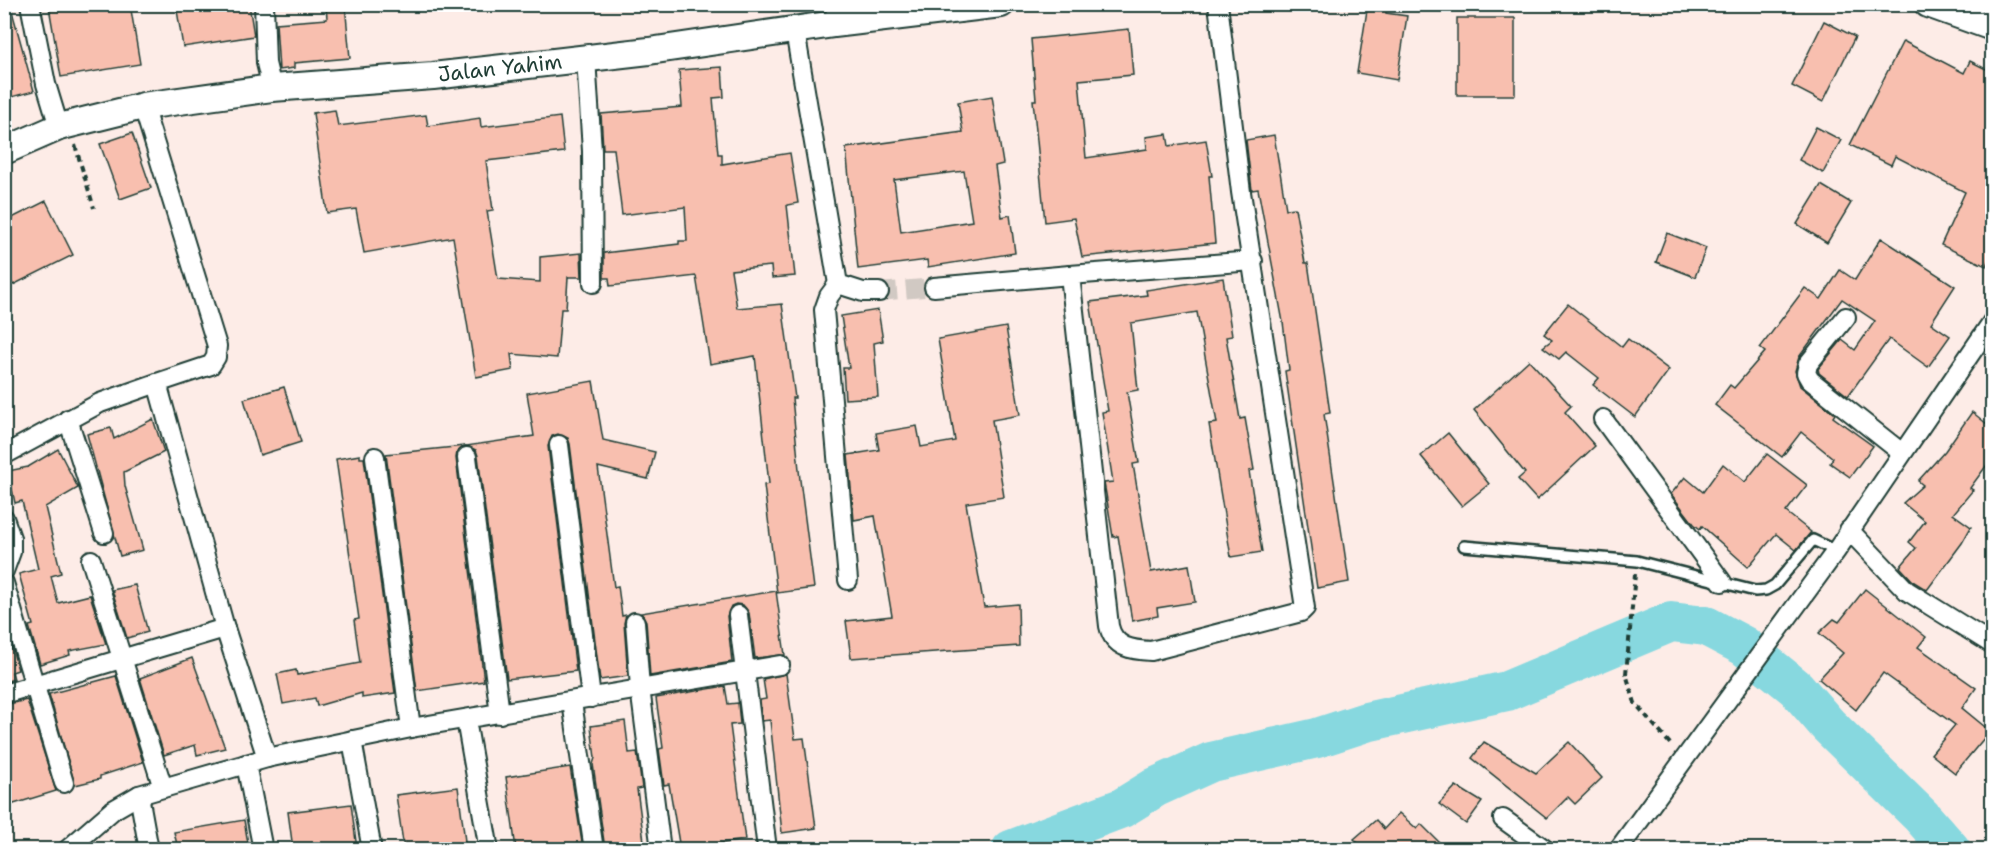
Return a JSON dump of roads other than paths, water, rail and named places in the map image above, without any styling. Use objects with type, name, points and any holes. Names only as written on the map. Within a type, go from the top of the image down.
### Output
[{"type":"street","points":[[30,4],[46,84],[64,125]]},
{"type":"street","points":[[264,4],[266,63],[272,88]]},
{"type":"street","points":[[1070,275],[1112,636],[1120,645],[1133,650],[1151,651],[1301,612],[1305,608],[1234,142],[1218,4]]},
{"type":"street","name":"Jalan Yahim","points":[[4,151],[64,125],[143,106],[272,88],[433,76],[795,31],[836,14],[991,5]]},
{"type":"street","points":[[1940,6],[1992,27]]},
{"type":"street","points":[[795,31],[838,284],[829,296],[824,310],[848,580]]},
{"type":"street","points":[[586,58],[592,152],[593,283]]},
{"type":"street","points":[[4,455],[68,419],[125,392],[211,365],[216,357],[217,346],[143,106]]},
{"type":"street","points":[[934,287],[1253,261]]},
{"type":"street","points":[[838,284],[863,292],[879,292]]},
{"type":"street","points":[[1846,317],[1808,364],[1806,373],[1810,380],[1902,453]]},
{"type":"street","points":[[1618,849],[1836,551],[1992,322]]},
{"type":"street","points":[[157,383],[225,628],[267,758]]},
{"type":"street","points":[[68,419],[104,533]]},
{"type":"street","points":[[1603,419],[1722,582]]},
{"type":"street","points":[[559,445],[591,698]]},
{"type":"street","points":[[375,457],[411,728]]},
{"type":"street","points":[[466,457],[500,714]]},
{"type":"street","points":[[4,518],[11,538],[11,552],[4,572]]},
{"type":"street","points":[[1849,530],[1907,591],[1992,644]]},
{"type":"street","points":[[91,560],[120,659],[163,788]]},
{"type":"street","points":[[4,583],[64,783]]},
{"type":"street","points":[[738,615],[743,671],[766,841]]},
{"type":"street","points":[[635,622],[640,688],[662,849]]},
{"type":"street","points":[[4,694],[34,683],[225,628]]},
{"type":"street","points":[[67,849],[113,810],[139,795],[267,758],[411,728],[780,665]]},
{"type":"street","points":[[572,702],[594,849]]},
{"type":"street","points":[[466,720],[489,849]]},
{"type":"street","points":[[352,740],[372,849]]},
{"type":"street","points":[[246,764],[263,849]]},
{"type":"street","points":[[139,795],[149,849]]},
{"type":"street","points":[[1503,819],[1546,849]]},
{"type":"lane","points":[[1464,546],[1637,561],[1755,591],[1766,590],[1775,585],[1813,540],[1836,551]]},
{"type":"waterway","points":[[1011,850],[1122,808],[1156,787],[1211,762],[1317,738],[1366,722],[1507,691],[1671,622],[1706,626],[1744,646],[1796,688],[1828,725],[1921,816],[1951,850]]},
{"type":"tunnel","points":[[879,292],[934,287]]}]
